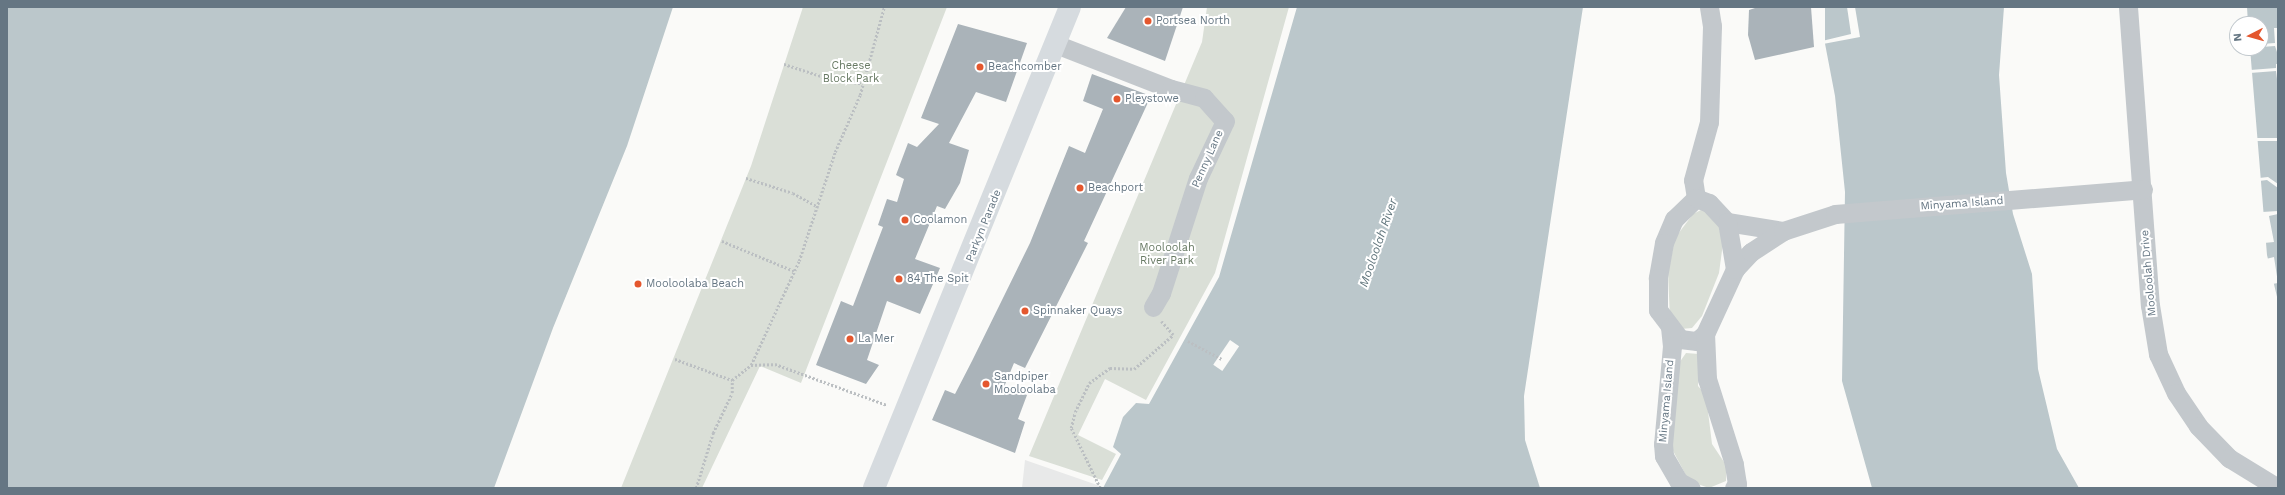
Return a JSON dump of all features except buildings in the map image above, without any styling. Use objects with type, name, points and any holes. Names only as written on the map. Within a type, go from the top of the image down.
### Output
[{"type":"street","name":"Parkyn Parade","points":[[874,488],[1058,45],[1070,7]]},
{"type":"street","points":[[1709,7],[1712,26],[1709,122],[1693,180],[1696,198],[1709,203],[1727,222],[1735,268]]},
{"type":"street","name":"Mooloolah Drive","points":[[2128,7],[2143,189],[2150,305],[2158,354],[2176,393],[2198,426],[2229,458],[2278,488]]},
{"type":"street","name":"Penny Lane","points":[[1058,45],[1171,89],[1204,98],[1225,121],[1198,178],[1161,293],[1153,307]]},
{"type":"street","name":"Minyama Island","points":[[1734,488],[1737,484],[1734,464],[1708,379],[1705,334],[1735,268],[1751,252],[1783,231],[1835,214],[2143,189]]},
{"type":"street","name":"Minyama Island","points":[[1696,198],[1674,219],[1664,243],[1658,278],[1658,310],[1680,340],[1690,342],[1705,334]]},
{"type":"street","name":"Minyama Island","points":[[1727,222],[1783,231]]},
{"type":"street","name":"Minyama Island","points":[[1670,328],[1672,346],[1663,444],[1664,456],[1680,482],[1691,488]]},
{"type":"path","points":[[732,380],[751,365],[794,271],[818,207],[835,152],[863,84],[884,7]]},
{"type":"path","points":[[784,64],[827,78],[863,84]]},
{"type":"path","points":[[746,178],[793,193],[818,207]]},
{"type":"path","points":[[722,241],[794,271]]},
{"type":"path","points":[[1100,488],[1071,428],[1075,412],[1089,383],[1110,368],[1134,369],[1173,335],[1153,307]]},
{"type":"path","points":[[1188,341],[1222,359]]},
{"type":"path","points":[[675,359],[732,380]]},
{"type":"path","points":[[751,365],[775,364],[889,406],[908,409]]},
{"type":"path","points":[[696,488],[713,433],[732,393],[732,380]]},
{"type":"shaded area","points":[[1025,460],[1103,487],[1103,488],[1022,488]]},
{"type":"green space","name":"Cheese Block Park","points":[[803,7],[947,7],[801,383],[760,366],[702,488],[621,488],[751,166]]},
{"type":"green space","name":"Mooloolah River Park","points":[[1207,7],[1289,7],[1215,273],[1146,400],[1105,379],[1078,435],[1116,454],[1102,480],[1029,456],[1202,42]]},
{"type":"green space","points":[[1701,210],[1709,211],[1717,220],[1723,243],[1719,273],[1702,316],[1692,328],[1681,329],[1670,318],[1668,273],[1675,238],[1693,214]]},
{"type":"green space","points":[[1686,353],[1699,354],[1698,386],[1706,395],[1712,444],[1726,465],[1726,481],[1709,488],[1689,481],[1671,447],[1679,363]]},
{"type":"water","points":[[7,7],[673,7],[627,146],[553,328],[494,488],[7,488]]},
{"type":"water","name":"Mooloolah River","points":[[1297,7],[1583,7],[1524,396],[1525,440],[1540,488],[1103,488],[1121,454],[1113,447],[1123,417],[1136,403],[1149,404],[1219,277]]},
{"type":"water","points":[[1818,7],[2004,7],[1999,75],[2006,173],[2013,214],[2032,274],[2038,369],[2057,449],[2079,488],[1872,488],[1842,381],[1845,192],[1835,96]]},
{"type":"water","points":[[2247,7],[2278,7],[2278,301],[2267,255],[2251,56],[2269,56],[2269,16],[2248,16]]},
{"type":"pier","points":[[1816,7],[1825,7],[1825,41],[1816,41]]},
{"type":"pier","points":[[1847,7],[1855,7],[1860,37],[1823,44],[1822,41],[1851,34]]},
{"type":"pier","points":[[2274,28],[2278,28],[2278,55],[2275,46],[2269,46],[2269,43],[2275,43]]},
{"type":"pier","points":[[2276,64],[2278,64],[2278,87],[2276,71],[2250,73],[2250,70],[2276,68]]},
{"type":"pier","points":[[2256,138],[2278,138],[2278,141],[2256,141]]},
{"type":"pier","points":[[2268,177],[2278,184],[2278,188],[2267,180],[2259,181],[2259,178]]},
{"type":"pier","points":[[2278,211],[2278,214],[2269,216],[2274,242],[2264,243],[2262,212]]},
{"type":"pier","points":[[2274,257],[2278,283],[2272,284],[2266,259]]},
{"type":"pier","points":[[1230,340],[1239,346],[1222,371],[1213,365]]},
{"type":"place","name":"Portsea North","points":[[1148,21]]},
{"type":"place","name":"Beachcomber","points":[[980,67]]},
{"type":"place","name":"Pleystowe","points":[[1117,99]]},
{"type":"place","name":"Beachport","points":[[1080,188]]},
{"type":"place","name":"Coolamon","points":[[905,220]]},
{"type":"place","name":"84 The Spit","points":[[899,279]]},
{"type":"place","name":"Mooloolaba Beach","points":[[638,284]]},
{"type":"place","name":"Spinnaker Quays","points":[[1025,311]]},
{"type":"place","name":"La Mer","points":[[850,339]]},
{"type":"place","name":"Sandpiper Mooloolaba","points":[[986,384]]}]
